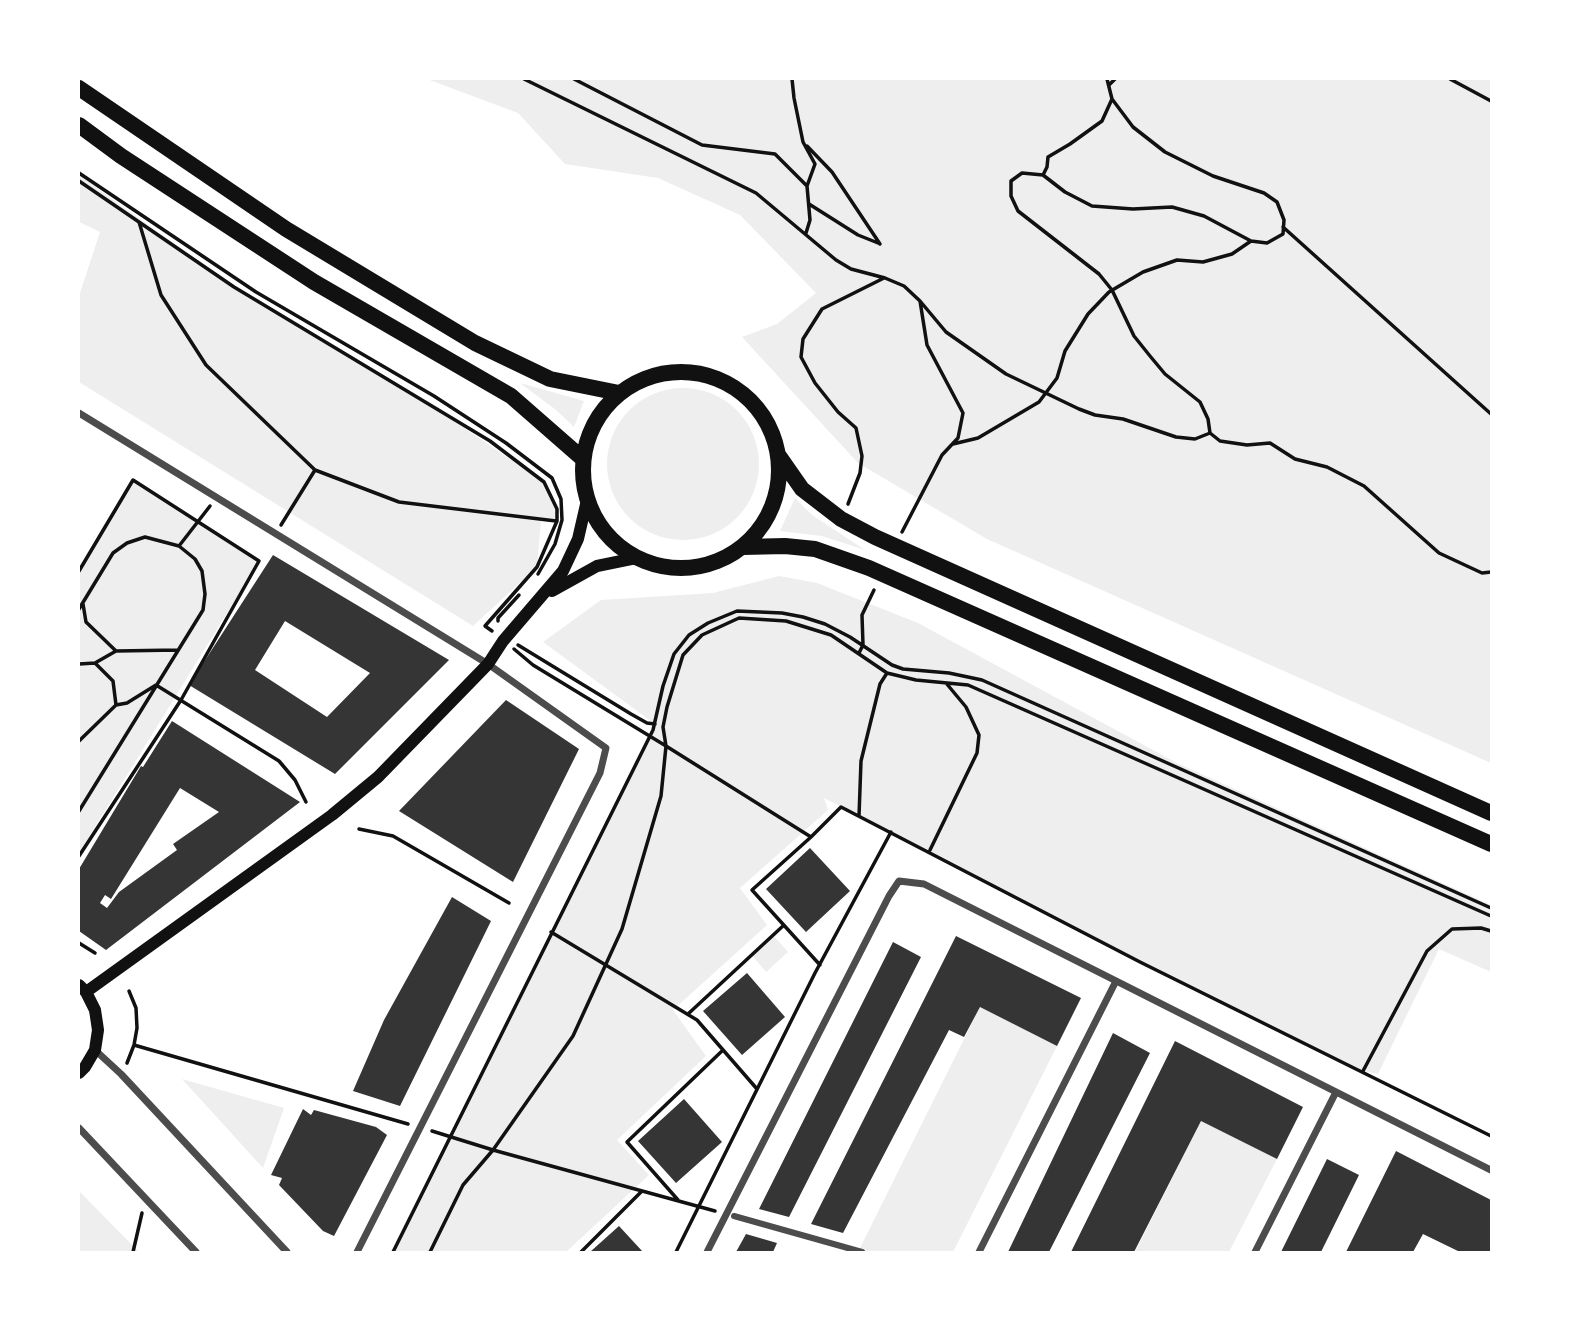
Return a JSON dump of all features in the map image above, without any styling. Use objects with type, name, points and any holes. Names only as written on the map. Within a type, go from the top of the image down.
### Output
[{"type":"highway","points":[[79,88],[286,229],[475,343],[550,379],[619,393]]},
{"type":"highway","points":[[79,125],[121,156],[314,282],[511,396],[583,458]]},
{"type":"highway","points":[[779,456],[778,490],[765,522],[743,547],[718,562],[691,568],[663,567],[636,558],[615,543],[598,523],[587,500],[582,479],[583,458],[589,434],[601,411],[619,393],[645,378],[674,372],[712,377],[730,385],[754,403],[770,428],[779,456],[802,489],[841,519],[874,537],[1491,813]]},
{"type":"highway","points":[[743,547],[785,546],[815,549],[869,568],[1491,844]]},
{"type":"main road","points":[[79,1073],[95,1050],[98,1030],[96,1010],[83,988],[332,815],[378,777],[488,664],[504,635],[542,597],[563,571],[578,539],[587,500]]},
{"type":"main road","points":[[542,597],[597,566],[636,558]]},
{"type":"street","points":[[79,413],[488,664],[606,748],[600,773],[357,1252]]},
{"type":"street","points":[[707,1252],[899,881],[924,884],[1491,1170]]},
{"type":"street","points":[[979,1252],[1116,981]]},
{"type":"street","points":[[95,1050],[121,1074],[287,1252]]},
{"type":"street","points":[[1255,1252],[1336,1092]]},
{"type":"street","points":[[79,1128],[196,1252]]},
{"type":"street","points":[[734,1216],[862,1252]]},
{"type":"path","points":[[524,79],[756,193],[836,260],[851,269],[904,286],[946,332],[1006,374],[1095,415],[1123,419],[1176,437],[1195,439],[1210,433]]},
{"type":"path","points":[[574,79],[702,145],[775,154],[807,186]]},
{"type":"path","points":[[792,79],[803,142],[815,164],[807,186],[810,220],[806,233]]},
{"type":"path","points":[[1107,79],[1112,99],[1133,127],[1166,152],[1213,176],[1264,193],[1277,202],[1284,220],[1283,234],[1267,243],[1251,241],[1205,216],[1172,207],[1133,209],[1092,206],[1065,192],[1043,175],[1022,173],[1011,181],[1011,196],[1018,211],[1072,250],[1099,274],[1112,290],[1134,335],[1165,374],[1200,402],[1208,419],[1210,433],[1220,441],[1247,445],[1270,443],[1295,459],[1327,467],[1364,486],[1439,553],[1482,573],[1491,572]]},
{"type":"path","points":[[1109,85],[1115,79]]},
{"type":"path","points":[[1450,79],[1491,101]]},
{"type":"path","points":[[1043,175],[1048,157],[1102,121],[1112,99]]},
{"type":"path","points":[[803,142],[832,172],[880,244],[808,204]]},
{"type":"path","points":[[79,173],[256,292],[434,396],[506,443],[552,478],[561,499],[562,520],[555,544],[534,580],[498,618],[504,635],[533,665],[811,837]]},
{"type":"path","points":[[79,181],[234,286],[490,441],[544,482],[557,509],[556,521],[537,567],[485,626],[504,635],[589,690],[647,723],[655,724]]},
{"type":"path","points":[[141,217],[139,222],[161,295],[206,365],[315,470],[399,502],[556,521]]},
{"type":"path","points":[[1283,227],[1491,414]]},
{"type":"path","points":[[951,445],[978,439],[1039,401],[1057,378],[1065,351],[1088,314],[1112,290],[1143,272],[1177,260],[1203,262],[1232,254],[1251,241]]},
{"type":"path","points":[[841,519],[860,472],[862,456],[856,428],[838,412],[815,383],[801,356],[803,339],[822,309],[885,278]]},
{"type":"path","points":[[918,499],[942,455],[958,438],[963,413],[928,345],[920,301]]},
{"type":"path","points":[[275,533],[315,470]]},
{"type":"path","points":[[79,571],[133,480],[259,561],[181,700],[79,856]]},
{"type":"path","points":[[179,546],[217,497]]},
{"type":"path","points":[[79,609],[113,553],[127,543],[145,537],[179,546],[195,559],[202,571],[205,594],[203,610],[79,811]]},
{"type":"path","points":[[83,602],[86,622],[116,651]]},
{"type":"path","points":[[393,1252],[655,724],[663,686],[674,654],[689,635],[722,616],[749,610],[782,612],[825,624],[903,669],[949,673],[982,680],[1491,908]]},
{"type":"path","points":[[859,653],[863,645],[862,615]]},
{"type":"path","points":[[430,1252],[463,1185],[493,1150],[573,1036],[622,929],[661,796],[666,746],[663,727],[682,655],[702,635],[739,618],[786,621],[831,635],[887,673],[916,680],[968,685],[1491,916]]},
{"type":"path","points":[[79,664],[95,663],[116,651],[178,650]]},
{"type":"path","points":[[95,663],[113,681],[116,705]]},
{"type":"path","points":[[859,816],[861,761],[880,684],[887,673]]},
{"type":"path","points":[[929,851],[977,753],[979,735],[966,707],[945,681]]},
{"type":"path","points":[[156,685],[279,761],[295,780],[306,803]]},
{"type":"path","points":[[79,741],[116,705],[127,703],[156,685]]},
{"type":"path","points":[[820,965],[752,890],[841,807],[1139,962],[1491,1136]]},
{"type":"path","points":[[359,829],[393,836],[509,903]]},
{"type":"path","points":[[676,1252],[820,965],[891,832]]},
{"type":"path","points":[[688,1014],[784,926]]},
{"type":"path","points":[[1363,1071],[1427,951],[1452,929],[1481,928],[1491,931]]},
{"type":"path","points":[[551,932],[697,1020],[757,1089]]},
{"type":"path","points":[[79,943],[96,953]]},
{"type":"path","points":[[121,1074],[134,1045],[138,1028],[136,1008],[129,991]]},
{"type":"path","points":[[134,1045],[717,1212]]},
{"type":"path","points":[[679,1201],[627,1142],[723,1050]]},
{"type":"path","points":[[581,1252],[642,1191]]},
{"type":"path","points":[[133,1252],[146,1199]]},
{"type":"shaded area","points":[[427,79],[1491,79],[1491,763],[987,539],[858,463],[742,337],[777,324],[816,293],[740,215],[658,178],[565,164],[518,113]]},
{"type":"shaded area","points":[[79,175],[234,287],[439,411],[544,482],[557,509],[557,521],[541,520],[537,567],[473,626],[79,382],[79,296],[100,232],[79,222]]},
{"type":"shaded area","points":[[520,383],[584,401],[574,427],[556,410]]},
{"type":"shaded area","points":[[683,388],[712,394],[737,410],[753,435],[759,464],[753,493],[737,518],[712,534],[683,540],[654,534],[629,518],[613,493],[607,464],[613,435],[629,410],[654,394]]},
{"type":"shaded area","points":[[133,480],[259,561],[79,853],[79,571]]},
{"type":"shaded area","points":[[795,498],[812,515],[865,550],[822,536],[780,531]]},
{"type":"shaded area","points":[[779,576],[817,583],[918,623],[1177,763],[1491,905],[1491,972],[1439,949],[1378,1074],[1363,1071],[1140,962],[824,798],[828,810],[740,888],[767,925],[673,1010],[706,1056],[617,1140],[649,1175],[566,1252],[393,1252],[655,724],[543,642],[601,600],[713,593]]},
{"type":"shaded area","points":[[773,935],[788,952],[766,972],[751,954]]},
{"type":"shaded area","points":[[980,1007],[1057,1046],[953,1252],[858,1252]]},
{"type":"shaded area","points":[[182,1079],[284,1108],[263,1168]]},
{"type":"shaded area","points":[[1201,1121],[1277,1159],[1229,1252],[1135,1252]]},
{"type":"shaded area","points":[[79,1191],[139,1252],[79,1252]]},
{"type":"building","points":[[273,555],[449,660],[335,774],[189,685]],"holes":[[[285,621],[370,673],[327,717],[255,670]]]},
{"type":"building","points":[[506,700],[579,749],[513,882],[399,811]]},
{"type":"building","points":[[172,721],[300,802],[106,950],[79,931],[79,869],[141,766],[143,767]],"holes":[[[180,788],[219,812],[173,844],[177,850],[119,892],[107,908],[100,903],[105,895],[111,899]]]},
{"type":"building","points":[[810,848],[850,891],[806,932],[766,889]]},
{"type":"building","points":[[452,897],[491,921],[400,1106],[353,1091],[384,1020]]},
{"type":"building","points":[[956,936],[1081,998],[1057,1046],[980,1007],[964,1037],[949,1030],[843,1233],[811,1224]]},
{"type":"building","points":[[893,942],[921,957],[789,1217],[759,1209]]},
{"type":"building","points":[[747,973],[785,1017],[742,1055],[703,1011]]},
{"type":"building","points":[[1113,1033],[1150,1053],[1049,1252],[1008,1252]]},
{"type":"building","points":[[1175,1041],[1303,1107],[1277,1159],[1201,1121],[1134,1252],[1071,1252]]},
{"type":"building","points":[[684,1099],[722,1142],[676,1183],[638,1141]]},
{"type":"building","points":[[303,1109],[311,1115],[314,1110],[376,1127],[387,1135],[334,1236],[323,1231],[279,1185],[282,1178],[271,1175]]},
{"type":"building","points":[[1396,1151],[1491,1200],[1491,1252],[1460,1252],[1423,1234],[1413,1252],[1346,1252]]},
{"type":"building","points":[[1327,1159],[1359,1175],[1321,1252],[1281,1252]]},
{"type":"building","points":[[619,1226],[643,1252],[590,1252]]},
{"type":"building","points":[[746,1234],[777,1243],[773,1252],[736,1252]]}]
